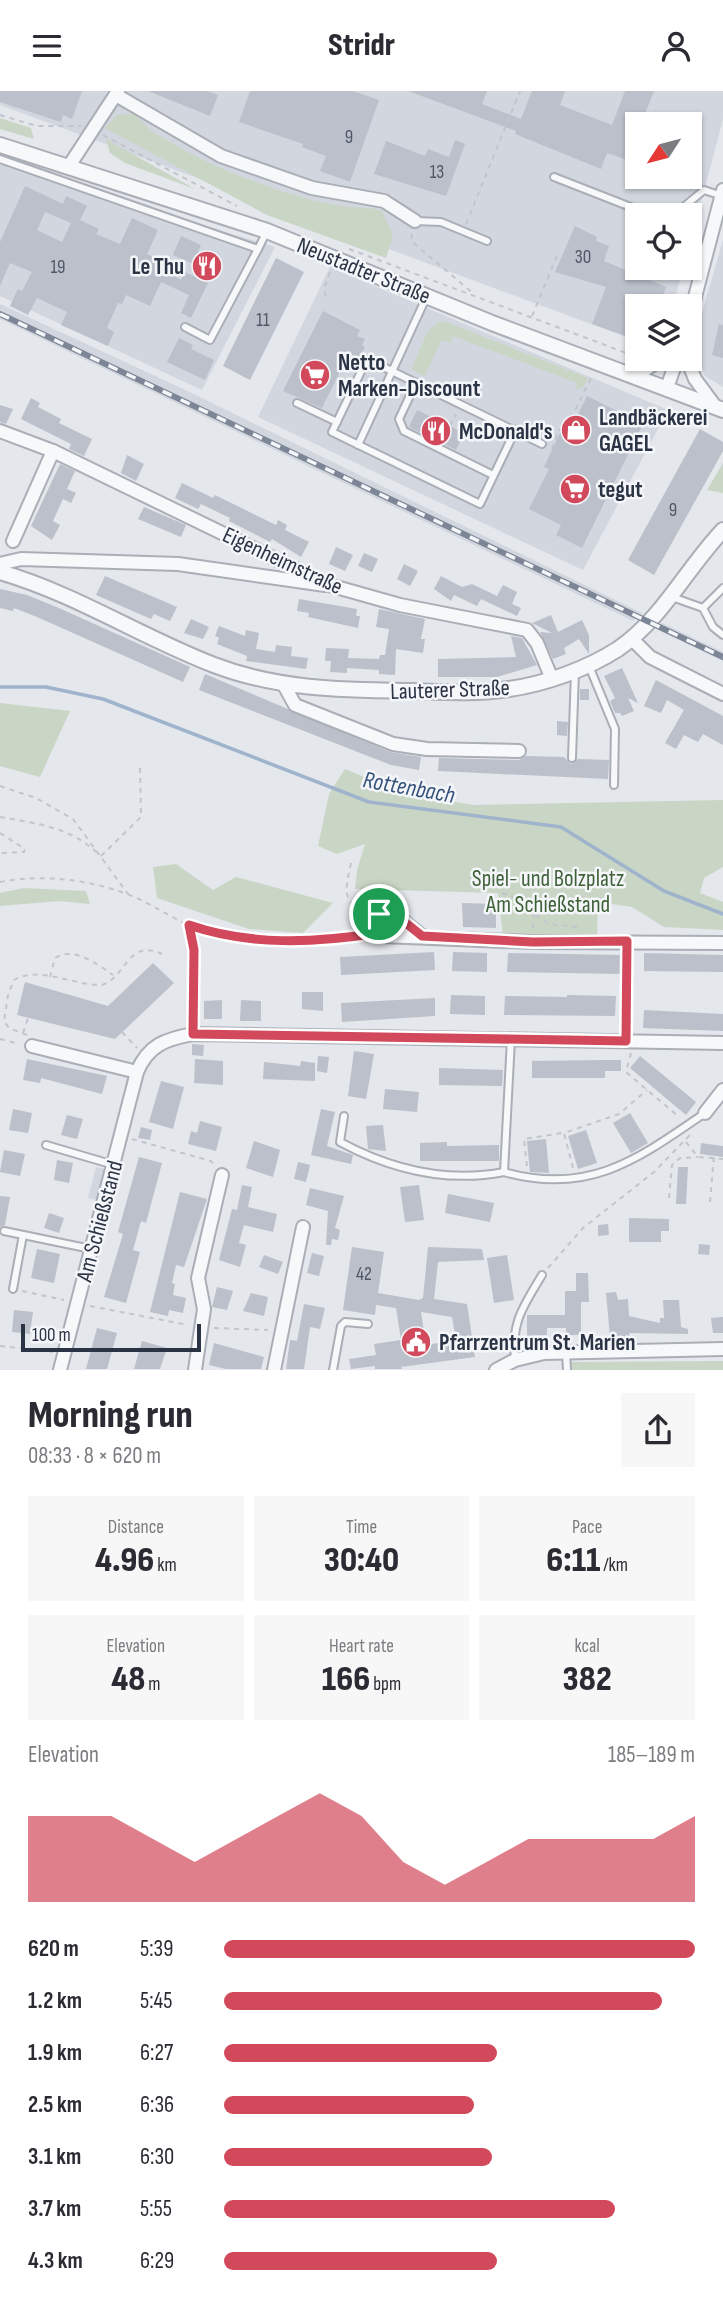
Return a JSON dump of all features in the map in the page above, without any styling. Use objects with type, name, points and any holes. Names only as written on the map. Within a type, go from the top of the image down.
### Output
[{"type":"street","points":[[69,166],[117,93],[221,156],[312,188],[384,201],[415,221]]},
{"type":"street","name":"Neustadter Straße","points":[[0,145],[337,252],[427,296],[719,408]]},
{"type":"street","points":[[696,294],[722,193]]},
{"type":"street","points":[[635,376],[643,371]]},
{"type":"street","points":[[667,388],[673,371]]},
{"type":"street","points":[[692,371],[695,379],[719,408]]},
{"type":"street","name":"Eigenheimstraße","points":[[0,431],[53,451],[328,585],[400,605],[527,630],[537,643],[552,679]]},
{"type":"street","points":[[13,541],[53,451]]},
{"type":"street","name":"Lauterer Straße","points":[[0,572],[78,600],[214,665],[284,685],[462,691],[510,689],[552,679],[581,667],[631,638],[671,597],[706,548],[723,530]]},
{"type":"street","points":[[0,564],[21,559],[178,563],[328,585]]},
{"type":"street","points":[[631,638],[650,657],[723,694]]},
{"type":"street","points":[[284,685],[295,705],[393,744],[427,749],[519,751]]},
{"type":"street","points":[[422,936],[391,911],[379,914],[373,924],[378,933],[422,936],[723,943]]},
{"type":"street","points":[[145,1056],[168,1038],[193,1034],[723,1043]]},
{"type":"street","points":[[33,1042],[137,1072]]},
{"type":"street","name":"Am Schießstand","points":[[60,1370],[137,1072],[145,1056]]},
{"type":"street","points":[[705,1113],[723,1090]]},
{"type":"street","points":[[195,1370],[204,1309],[198,1278],[222,1175]]},
{"type":"street","points":[[274,1370],[303,1227]]},
{"type":"street","points":[[496,1370],[515,1360],[566,1352],[723,1349]]},
{"type":"lane","points":[[0,159],[28,166],[258,249]]},
{"type":"lane","points":[[554,177],[625,205]]},
{"type":"lane","points":[[688,203],[704,190],[722,193]]},
{"type":"lane","points":[[415,221],[441,222],[487,241]]},
{"type":"lane","points":[[185,327],[210,340],[267,231]]},
{"type":"lane","points":[[358,445],[427,296]]},
{"type":"lane","points":[[515,431],[480,503],[332,432],[367,359],[542,444]]},
{"type":"lane","points":[[416,383],[399,419],[399,425],[404,431],[494,475]]},
{"type":"lane","points":[[297,403],[337,422]]},
{"type":"lane","points":[[703,608],[723,588]]},
{"type":"lane","points":[[671,597],[703,608],[713,627],[723,635]]},
{"type":"lane","points":[[572,758],[581,667]]},
{"type":"lane","points":[[581,667],[615,729],[618,744],[614,785]]},
{"type":"lane","points":[[504,1173],[511,1039]]},
{"type":"lane","points":[[344,1116],[340,1142],[391,1166],[448,1176],[477,1177],[504,1173],[530,1179],[576,1179],[607,1171],[661,1143],[705,1113]]},
{"type":"lane","points":[[46,1145],[114,1165]]},
{"type":"lane","points":[[4,1231],[91,1249]]},
{"type":"lane","points":[[13,1289],[23,1235]]},
{"type":"lane","points":[[515,1360],[513,1341],[516,1319],[542,1275]]},
{"type":"lane","points":[[332,1370],[341,1326],[345,1322],[368,1324]]},
{"type":"lane","points":[[566,1352],[567,1370]]},
{"type":"path","points":[[464,232],[520,91]]},
{"type":"path","points":[[0,115],[37,126],[65,128]]},
{"type":"path","points":[[110,138],[245,210]]},
{"type":"path","points":[[415,221],[411,241],[477,296]]},
{"type":"path","points":[[326,296],[324,289],[337,252],[477,296],[625,352]]},
{"type":"path","points":[[531,317],[558,253]]},
{"type":"path","points":[[552,449],[559,430],[565,431],[599,363]]},
{"type":"path","points":[[450,426],[461,405]]},
{"type":"path","points":[[101,857],[141,817],[140,764]]},
{"type":"path","points":[[0,786],[36,798],[73,819],[128,894]]},
{"type":"path","points":[[0,817],[62,829],[87,843],[101,857]]},
{"type":"path","points":[[0,832],[25,849],[24,852],[0,853]]},
{"type":"path","points":[[351,863],[345,893],[349,903],[355,908],[379,914]]},
{"type":"path","points":[[0,882],[73,879],[128,894],[189,925],[251,940],[290,941],[378,933]]},
{"type":"path","points":[[502,893],[513,896],[546,922],[559,926],[576,926],[594,942]]},
{"type":"path","points":[[533,929],[534,911]]},
{"type":"path","points":[[189,925],[194,950],[193,1034]]},
{"type":"path","points":[[559,926],[559,931]]},
{"type":"path","points":[[627,941],[631,1041],[626,1072],[688,1125]]},
{"type":"path","points":[[33,1042],[9,1028],[3,1016],[14,980],[36,973],[89,985],[107,983],[139,952],[152,949],[162,954]]},
{"type":"path","points":[[50,977],[55,958],[67,953],[86,958],[114,976]]},
{"type":"path","points":[[23,1034],[28,1018]]},
{"type":"path","points":[[122,1032],[145,1056]]},
{"type":"path","points":[[0,1039],[33,1042]]},
{"type":"path","points":[[576,1179],[564,1133],[586,1128],[619,1114],[647,1090]]},
{"type":"path","points":[[542,1275],[583,1228],[687,1142],[705,1113]]},
{"type":"path","points":[[530,1179],[524,1139],[562,1133]]},
{"type":"path","points":[[121,1136],[211,1161],[222,1175]]},
{"type":"path","points":[[687,1142],[698,1157]]},
{"type":"path","points":[[710,1202],[714,1157]]},
{"type":"path","points":[[669,1198],[672,1165],[680,1159],[723,1159]]},
{"type":"path","points":[[13,1289],[203,1327],[283,1330]]},
{"type":"path","points":[[0,1346],[64,1353]]},
{"type":"shaded area","points":[[0,91],[723,91],[723,119],[701,203],[625,203],[625,280],[680,280],[676,294],[625,294],[625,337],[0,105]]},
{"type":"shaded area","points":[[0,164],[275,247],[202,390],[0,296]]},
{"type":"shaded area","points":[[723,240],[723,387],[705,376],[702,367],[702,313]]},
{"type":"shaded area","points":[[330,267],[668,410],[583,570],[258,417]]},
{"type":"shaded area","points":[[0,304],[177,386],[642,613],[633,621],[0,319]]},
{"type":"shaded area","points":[[662,623],[723,652],[723,661],[658,630]]},
{"type":"shaded area","points":[[96,1167],[105,1169],[98,1200],[88,1198]]},
{"type":"green space","points":[[132,114],[170,142],[246,179],[323,203],[382,211],[393,236],[386,258],[267,215],[105,128],[117,115]]},
{"type":"green space","points":[[0,118],[31,128],[34,139],[0,129]]},
{"type":"green space","points":[[106,139],[195,189],[125,163],[110,153]]},
{"type":"green space","points":[[439,322],[446,322],[588,378],[583,387],[576,389],[577,383],[453,336],[450,343],[441,340],[425,376],[411,369],[428,331]]},
{"type":"green space","points":[[723,463],[723,493],[707,490]]},
{"type":"green space","points":[[0,703],[70,711],[40,777],[0,766]]},
{"type":"green space","name":"Spiel- und Bolzplatz Am Schießstand","points":[[345,769],[400,792],[473,805],[723,800],[723,867],[704,878],[700,893],[723,902],[723,930],[664,927],[632,907],[598,902],[597,938],[503,936],[498,893],[355,889],[357,870],[365,844],[337,854],[318,846],[329,794]]},
{"type":"green space","points":[[176,864],[213,890],[236,877],[333,903],[303,933],[249,929],[157,898],[153,867]]},
{"type":"green space","points":[[24,888],[86,891],[90,904],[59,901],[0,906],[0,893]]},
{"type":"green space","points":[[723,1361],[723,1370],[572,1370],[571,1362]]},
{"type":"building","points":[[0,91],[82,91],[72,119],[63,115],[61,122],[0,102]]},
{"type":"building","points":[[148,91],[207,91],[218,95],[210,116]]},
{"type":"building","points":[[250,91],[353,91],[379,100],[350,182],[320,171],[326,156],[302,147],[303,144],[239,122]]},
{"type":"building","points":[[408,91],[487,91],[482,104],[521,119],[532,91],[565,91],[560,105],[612,125],[625,91],[654,91],[646,112],[625,112],[625,159],[607,153],[601,169],[515,134],[516,131]]},
{"type":"building","points":[[455,140],[465,144],[446,196],[374,174],[386,141],[425,156],[428,149],[449,157]]},
{"type":"building","points":[[25,186],[63,204],[66,196],[87,206],[80,220],[99,229],[96,234],[120,244],[132,218],[158,230],[147,254],[166,263],[163,270],[181,280],[185,272],[208,283],[191,318],[181,313],[189,295],[161,282],[150,306],[126,295],[122,304],[118,303],[107,328],[114,332],[108,346],[61,325],[67,312],[37,298],[28,315],[10,306],[18,289],[22,291],[32,272],[10,263],[0,286],[0,242]],"holes":[[[45,212],[71,223],[62,242],[37,230]]]},
{"type":"building","points":[[575,226],[597,237],[596,241],[609,246],[604,261],[625,270],[625,280],[649,280],[666,287],[663,294],[625,294],[625,336],[592,324],[606,287],[555,272]]},
{"type":"building","points":[[181,236],[201,245],[193,264],[173,255]]},
{"type":"building","points":[[276,258],[304,272],[250,380],[223,366]]},
{"type":"building","name":"Netto Marken-Discount","points":[[323,311],[360,330],[357,336],[365,339],[362,345],[365,347],[359,358],[349,353],[322,408],[283,391]]},
{"type":"building","points":[[719,324],[723,325],[723,358],[712,355]]},
{"type":"building","points":[[179,338],[193,345],[191,349],[214,360],[205,380],[167,362]]},
{"type":"building","name":"tegut","points":[[587,396],[643,424],[582,548],[556,535],[561,525],[529,509],[549,469],[544,467],[561,431],[568,435]]},
{"type":"building","points":[[31,398],[40,403],[38,407],[61,419],[59,423],[92,439],[84,456],[69,449],[71,444],[21,419]]},
{"type":"building","points":[[0,405],[13,409],[6,424],[0,422]]},
{"type":"building","name":"McDonald's","points":[[417,410],[464,433],[456,450],[409,427]]},
{"type":"building","points":[[700,429],[723,442],[723,451],[654,575],[628,560]]},
{"type":"building","points":[[127,455],[144,464],[136,481],[121,473]]},
{"type":"building","points":[[60,464],[75,471],[67,489],[76,493],[71,503],[63,499],[53,521],[60,525],[52,540],[31,526]]},
{"type":"building","points":[[182,483],[213,498],[215,495],[276,525],[278,520],[287,525],[285,530],[309,542],[301,557],[272,539],[270,542],[201,504],[198,509],[175,498]]},
{"type":"building","points":[[144,507],[186,525],[181,537],[138,519]]},
{"type":"building","points":[[336,547],[353,555],[345,571],[329,564]]},
{"type":"building","points":[[364,553],[378,559],[372,572],[358,566]]},
{"type":"building","points":[[404,564],[418,571],[410,586],[397,579]]},
{"type":"building","points":[[105,576],[177,607],[170,621],[154,614],[151,619],[96,595]]},
{"type":"building","points":[[441,576],[462,587],[472,584],[497,596],[503,585],[517,592],[512,604],[521,608],[517,616],[481,599],[477,606],[454,595],[451,601],[434,589]]},
{"type":"building","points":[[0,589],[27,595],[59,608],[190,667],[183,682],[37,617],[14,608],[13,611],[0,608]]},
{"type":"building","points":[[299,599],[357,609],[356,616],[360,616],[358,628],[308,617],[309,613],[297,611]]},
{"type":"building","points":[[379,609],[425,619],[421,639],[425,639],[423,653],[396,649],[395,675],[379,674],[379,670],[347,668],[347,673],[330,672],[331,661],[325,661],[326,648],[349,649],[348,658],[379,659],[380,655],[385,655],[389,629],[376,627]]},
{"type":"building","points":[[551,615],[558,632],[582,620],[589,635],[589,654],[579,639],[564,648],[566,654],[553,659],[540,632],[552,633],[532,623]]},
{"type":"building","points":[[191,619],[209,627],[203,639],[184,633]]},
{"type":"building","points":[[219,626],[245,636],[246,630],[259,633],[256,649],[275,652],[276,645],[292,647],[291,656],[308,658],[306,669],[246,661],[247,656],[217,644],[219,638],[215,636]]},
{"type":"building","points":[[511,636],[522,638],[537,665],[497,677],[438,677],[438,659],[516,657]]},
{"type":"building","points":[[622,668],[638,703],[628,698],[634,711],[622,716],[615,713],[610,701],[615,698],[604,676]]},
{"type":"building","points":[[205,674],[390,752],[421,757],[419,770],[391,765],[199,690]]},
{"type":"building","points":[[656,680],[723,716],[723,745],[703,734],[698,742],[684,735],[676,749],[665,743],[684,710],[667,700],[661,713],[644,706]]},
{"type":"building","points":[[580,689],[589,689],[589,700],[580,700]]},
{"type":"building","points":[[557,721],[568,722],[567,736],[557,735]]},
{"type":"building","points":[[526,756],[564,757],[571,764],[578,759],[609,760],[608,779],[438,771],[439,758],[519,760]]},
{"type":"building","points":[[462,903],[496,904],[496,928],[463,927]]},
{"type":"building","points":[[434,952],[435,970],[341,975],[340,957]]},
{"type":"building","points":[[453,952],[487,953],[487,972],[452,971]]},
{"type":"building","points":[[508,953],[622,955],[622,974],[507,972]]},
{"type":"building","points":[[644,953],[723,955],[723,972],[644,971]]},
{"type":"building","points":[[153,963],[174,983],[115,1039],[17,1015],[25,982],[108,1006]]},
{"type":"building","points":[[302,992],[323,992],[323,1011],[302,1009]]},
{"type":"building","points":[[451,995],[485,996],[485,1015],[450,1014]]},
{"type":"building","points":[[505,996],[616,996],[615,1016],[504,1015]]},
{"type":"building","points":[[435,998],[435,1016],[342,1022],[341,1003]]},
{"type":"building","points":[[222,1000],[222,1019],[204,1019],[204,1001]]},
{"type":"building","points":[[241,1000],[261,1001],[261,1021],[240,1021]]},
{"type":"building","points":[[644,1010],[723,1014],[723,1031],[643,1028]]},
{"type":"building","points":[[192,1044],[204,1045],[203,1056],[192,1055]]},
{"type":"building","points":[[354,1051],[374,1054],[366,1099],[348,1096]]},
{"type":"building","points":[[318,1056],[329,1057],[327,1073],[317,1071]]},
{"type":"building","points":[[640,1056],[696,1102],[686,1115],[630,1068]]},
{"type":"building","points":[[27,1059],[107,1076],[102,1094],[41,1078],[40,1083],[23,1080]]},
{"type":"building","points":[[195,1059],[223,1061],[223,1085],[194,1083]]},
{"type":"building","points":[[621,1060],[621,1071],[605,1071],[605,1078],[532,1078],[532,1061]]},
{"type":"building","points":[[301,1061],[315,1063],[315,1081],[263,1079],[264,1062],[300,1066]]},
{"type":"building","points":[[439,1068],[503,1070],[502,1086],[439,1085]]},
{"type":"building","points":[[161,1081],[184,1087],[173,1129],[149,1122]]},
{"type":"building","points":[[385,1089],[419,1092],[417,1112],[383,1109]]},
{"type":"building","points":[[13,1109],[32,1113],[28,1133],[9,1130]]},
{"type":"building","points":[[321,1109],[335,1112],[327,1146],[353,1155],[351,1164],[311,1155]]},
{"type":"building","points":[[630,1113],[648,1143],[631,1153],[613,1123]]},
{"type":"building","points":[[67,1115],[83,1119],[77,1139],[61,1135]]},
{"type":"building","points":[[200,1121],[222,1127],[216,1151],[188,1144],[191,1131],[197,1133]]},
{"type":"building","points":[[383,1125],[386,1151],[368,1149],[366,1126]]},
{"type":"building","points":[[141,1127],[152,1130],[150,1140],[138,1138]]},
{"type":"building","points":[[586,1130],[597,1163],[578,1169],[568,1136]]},
{"type":"building","points":[[546,1139],[549,1173],[530,1172],[527,1141]]},
{"type":"building","points":[[254,1141],[280,1150],[273,1177],[246,1168]]},
{"type":"building","points":[[447,1142],[447,1146],[499,1145],[499,1161],[420,1161],[420,1143]]},
{"type":"building","points":[[701,1143],[723,1146],[723,1157],[700,1154]]},
{"type":"building","points":[[4,1150],[25,1154],[20,1176],[0,1172]]},
{"type":"building","points":[[139,1157],[162,1163],[146,1223],[141,1221],[133,1250],[140,1252],[126,1303],[104,1297],[123,1234],[118,1232]]},
{"type":"building","points":[[57,1160],[73,1163],[69,1183],[54,1180]]},
{"type":"building","points":[[298,1162],[310,1165],[306,1182],[294,1179]]},
{"type":"building","points":[[678,1167],[688,1167],[686,1204],[676,1204]]},
{"type":"building","points":[[242,1185],[252,1187],[248,1207],[277,1214],[273,1232],[244,1225],[239,1243],[246,1245],[240,1267],[219,1260],[232,1209],[237,1210]]},
{"type":"building","points":[[419,1185],[424,1220],[405,1222],[400,1187]]},
{"type":"building","points":[[310,1188],[344,1196],[335,1228],[340,1230],[338,1240],[332,1239],[331,1245],[326,1245],[328,1211],[306,1205]]},
{"type":"building","points":[[180,1192],[207,1199],[184,1267],[176,1265],[172,1283],[175,1284],[173,1295],[186,1298],[183,1313],[169,1310],[168,1316],[150,1312]]},
{"type":"building","points":[[448,1194],[494,1203],[490,1222],[445,1213]]},
{"type":"building","points":[[0,1196],[10,1197],[5,1225],[0,1227]]},
{"type":"building","points":[[49,1213],[64,1218],[59,1233],[44,1228]]},
{"type":"building","points":[[629,1218],[669,1219],[669,1231],[661,1231],[661,1242],[629,1242]]},
{"type":"building","points":[[608,1224],[609,1235],[598,1236],[598,1225]]},
{"type":"building","points":[[699,1244],[710,1245],[709,1255],[698,1254]]},
{"type":"building","points":[[352,1247],[384,1252],[378,1293],[419,1300],[423,1298],[428,1247],[482,1249],[484,1260],[438,1262],[434,1299],[467,1304],[475,1357],[401,1367],[402,1369],[375,1369],[375,1366],[351,1369],[349,1359],[376,1355],[374,1344],[401,1340],[396,1308],[376,1305],[375,1315],[343,1310]],"holes":[[[421,1312],[452,1317],[456,1340],[426,1345]]]},
{"type":"building","points":[[37,1249],[60,1254],[54,1283],[31,1278]]},
{"type":"building","points":[[312,1253],[324,1256],[319,1276],[307,1273]]},
{"type":"building","points":[[264,1255],[283,1262],[278,1274],[259,1267]]},
{"type":"building","points":[[507,1255],[514,1300],[494,1303],[487,1258]]},
{"type":"building","points":[[576,1273],[588,1273],[589,1302],[581,1302],[581,1335],[566,1335],[566,1328],[547,1328],[547,1335],[527,1336],[527,1315],[565,1315],[565,1291],[576,1291]]},
{"type":"building","points":[[217,1287],[233,1291],[227,1310],[212,1307]]},
{"type":"building","points":[[616,1292],[618,1300],[628,1299],[629,1316],[660,1323],[660,1318],[664,1318],[663,1300],[679,1300],[681,1327],[688,1329],[688,1334],[629,1333],[630,1337],[610,1337],[606,1293]]},
{"type":"building","points":[[251,1293],[268,1297],[264,1316],[243,1311]]},
{"type":"building","points":[[304,1304],[325,1308],[320,1329],[310,1327],[304,1369],[286,1369],[290,1340],[297,1341]]},
{"type":"building","points":[[14,1310],[33,1312],[30,1334],[12,1332]]},
{"type":"building","points":[[723,1317],[723,1333],[713,1333],[711,1318]]},
{"type":"building","points":[[97,1328],[117,1333],[107,1369],[86,1369]]},
{"type":"building","points":[[142,1341],[167,1348],[160,1369],[134,1369]]},
{"type":"building","points":[[214,1343],[264,1357],[261,1369],[226,1369],[209,1365]]},
{"type":"waterway","name":"Rottenbach","points":[[0,687],[46,687],[103,699],[369,802],[561,827],[664,891],[723,914]]},
{"type":"railway","points":[[0,314],[723,657]]},
{"type":"place","name":"Le Thu","points":[[207,266]]},
{"type":"place","name":"Netto Marken-Discount","points":[[315,375]]},
{"type":"place","name":"Landbäckerei GAGEL","points":[[576,430]]},
{"type":"place","name":"McDonald's","points":[[436,431]]},
{"type":"place","name":"tegut","points":[[575,489]]},
{"type":"place","name":"Pfarrzentrum St. Marien","points":[[416,1342]]},
{"type":"route","points":[[391,911],[422,936],[533,942],[627,941],[626,1041],[193,1034],[194,950],[189,925],[251,940],[290,941],[378,933],[373,924],[379,914],[391,911]]}]
